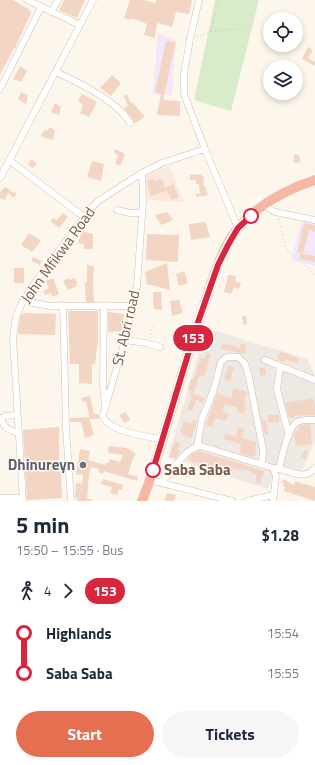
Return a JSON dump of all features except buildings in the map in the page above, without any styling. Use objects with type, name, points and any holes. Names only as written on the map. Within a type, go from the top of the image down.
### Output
[{"type":"highway","points":[[142,501],[150,480],[196,328],[215,274],[228,245],[238,228],[263,205],[284,191],[315,180]]},
{"type":"street","points":[[27,0],[80,25]]},
{"type":"street","points":[[51,12],[58,0]]},
{"type":"street","points":[[0,178],[93,0]]},
{"type":"street","points":[[199,0],[190,39],[184,94],[238,228]]},
{"type":"street","points":[[0,89],[41,7]]},
{"type":"street","points":[[56,72],[90,89],[116,107],[130,123]]},
{"type":"street","name":"John Mfikwa Road","points":[[23,499],[17,415],[14,328],[16,316],[23,301],[36,281],[84,217],[98,202],[142,172],[162,163],[205,149]]},
{"type":"street","points":[[9,160],[84,217]]},
{"type":"street","name":"St. Abri road","points":[[142,172],[142,213],[137,286],[125,340],[103,415],[104,420],[108,423],[124,430],[146,437],[162,439]]},
{"type":"street","points":[[263,205],[275,212],[315,220]]},
{"type":"street","points":[[117,210],[130,213],[142,213]]},
{"type":"street","points":[[23,301],[40,305],[133,306]]},
{"type":"street","points":[[63,305],[66,428],[70,501]]},
{"type":"street","points":[[104,305],[103,397],[106,406]]},
{"type":"street","points":[[125,340],[146,343],[160,348]]},
{"type":"street","points":[[197,447],[202,419],[213,392],[221,362],[227,357],[238,357],[245,364],[249,377],[264,450],[262,464]]},
{"type":"street","points":[[266,360],[315,380]]},
{"type":"street","points":[[280,366],[277,383],[278,394],[289,436]]},
{"type":"street","points":[[17,415],[5,416],[2,418],[2,423],[6,428],[18,434]]},
{"type":"street","points":[[247,501],[273,498],[276,468],[292,428],[297,422],[315,420]]},
{"type":"street","points":[[161,482],[186,454],[197,447],[208,448],[302,475],[310,473],[315,468]]},
{"type":"street","points":[[150,480],[231,501]]},
{"type":"street","points":[[0,498],[23,499]]},
{"type":"path","points":[[210,32],[219,0]]},
{"type":"path","points":[[190,39],[210,32],[224,29],[240,29],[254,24]]},
{"type":"path","points":[[275,212],[282,227],[285,243],[289,251],[303,262],[315,276]]},
{"type":"path","points":[[146,343],[150,338],[151,330],[154,325]]},
{"type":"shaded area","points":[[158,32],[176,41],[172,95],[153,94]]},
{"type":"shaded area","points":[[169,166],[184,202],[148,200],[144,176]]},
{"type":"shaded area","points":[[302,219],[315,222],[315,266],[291,260]]},
{"type":"shaded area","points":[[206,328],[307,359],[315,376],[315,441],[301,473],[277,467],[268,489],[168,457]]},
{"type":"green space","points":[[215,0],[259,0],[231,111],[194,100]]},
{"type":"bus line","name":"153","points":[[153,470],[196,328],[218,265],[238,228],[251,216]]},
{"type":"place","name":"Dhinureyn","points":[[83,465]]},
{"type":"place","name":"Saba Saba","points":[[153,470]]}]
